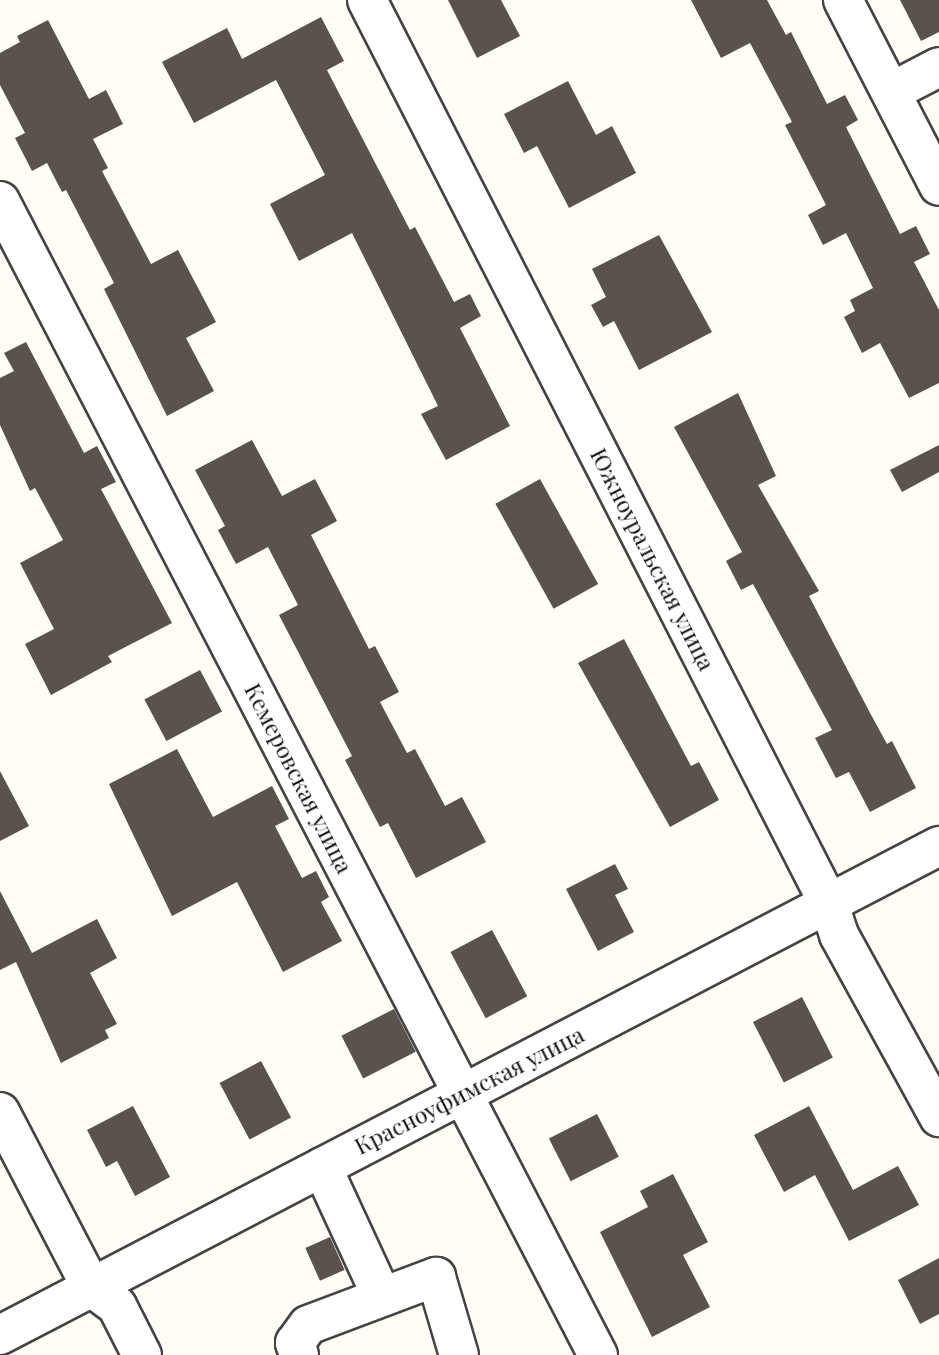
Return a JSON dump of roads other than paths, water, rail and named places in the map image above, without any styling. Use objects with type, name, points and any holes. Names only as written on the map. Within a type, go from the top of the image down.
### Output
[{"type":"street","name":"Южноуральская улица","points":[[367,0],[830,904],[839,935],[939,1117]]},
{"type":"street","points":[[843,0],[939,186]]},
{"type":"street","points":[[891,92],[939,67]]},
{"type":"street","name":"Кемеровская улица","points":[[0,201],[598,1355]]},
{"type":"street","name":"Красноуфимская улица","points":[[0,1335],[939,846]]},
{"type":"street","points":[[0,1112],[91,1287],[117,1306],[142,1355]]},
{"type":"street","points":[[322,1167],[382,1297]]},
{"type":"street","points":[[299,1355],[295,1343],[308,1325],[436,1277],[460,1355]]}]
